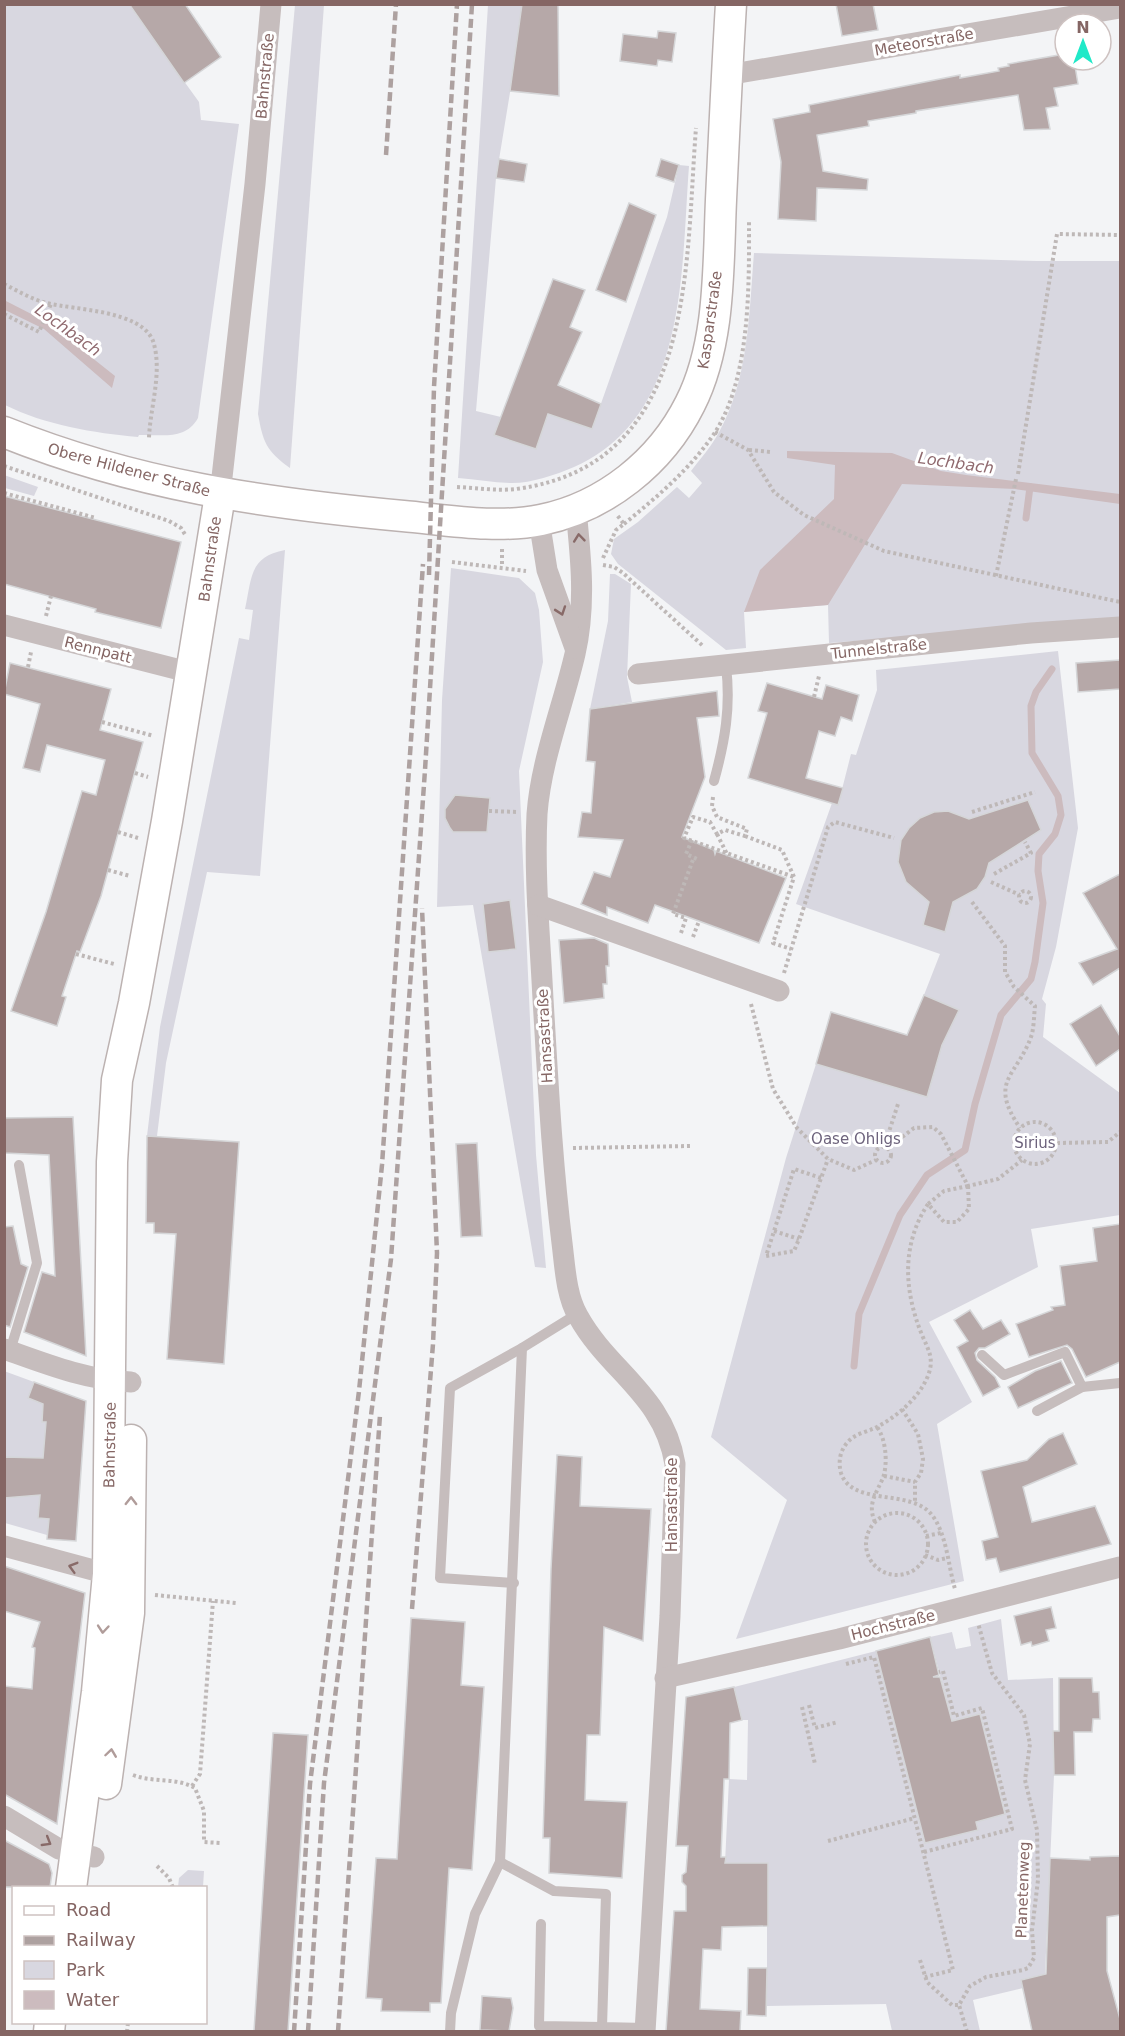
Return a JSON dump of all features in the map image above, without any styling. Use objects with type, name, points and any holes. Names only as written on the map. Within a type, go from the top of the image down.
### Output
[{"type":"street","name":"Bahnstraße","points":[[71,1886],[85,1856],[137,1603],[121,1382],[111,1162],[117,1080],[134,1003],[192,673],[220,495],[255,184],[272,4]]},
{"type":"street","name":"Kasparstraße","points":[[220,495],[287,505],[455,521],[539,520],[576,510],[603,496],[623,484],[660,449],[691,403],[702,375],[709,344],[717,277],[731,4]]},
{"type":"street","name":"Meteorstraße","points":[[727,75],[1120,8]]},
{"type":"street","name":"Obere Hildener Straße","points":[[4,432],[108,468],[220,495]]},
{"type":"street","name":"Hansastraße","points":[[576,510],[582,567],[582,609],[576,652],[543,776],[539,803],[538,905],[552,1150],[566,1272],[577,1314],[589,1332],[647,1398],[661,1418],[672,1443],[675,1490],[645,2030]]},
{"type":"street","points":[[539,520],[547,570],[576,652]]},
{"type":"street","name":"Rennpatt","points":[[4,625],[192,673]]},
{"type":"street","name":"Tunnelstraße","points":[[638,674],[898,646],[1120,627]]},
{"type":"street","points":[[538,905],[779,991]]},
{"type":"street","points":[[7,1350],[72,1373],[121,1382]]},
{"type":"street","name":"Bahnstraße","points":[[90,1886],[85,1856],[121,1382]]},
{"type":"street","points":[[4,1546],[108,1574],[137,1603]]},
{"type":"street","name":"Hochstraße","points":[[665,1678],[960,1609],[1120,1567]]},
{"type":"street","points":[[4,1816],[59,1848],[85,1856]]},
{"type":"lane","points":[[714,781],[729,714],[726,666]]},
{"type":"lane","points":[[7,1350],[37,1263],[19,1166]]},
{"type":"lane","points":[[514,1583],[440,1578],[450,1388],[577,1314]]},
{"type":"lane","points":[[450,2031],[451,2013],[475,1914],[501,1862],[522,1348]]},
{"type":"lane","points":[[982,1355],[1004,1375],[1065,1352],[1082,1388]]},
{"type":"lane","points":[[1037,1411],[1082,1388],[1120,1383]]},
{"type":"lane","points":[[501,1862],[554,1891],[606,1894],[602,2027]]},
{"type":"lane","points":[[542,1924],[539,2026],[645,2030]]},
{"type":"path","points":[[457,487],[515,489],[570,475],[612,448],[642,415],[657,390],[679,319],[696,120]]},
{"type":"path","points":[[996,576],[1015,489],[1057,234],[1120,235]]},
{"type":"path","points":[[4,284],[51,304],[114,315],[145,329],[152,340],[156,366],[149,438]]},
{"type":"path","points":[[4,314],[39,332],[51,304]]},
{"type":"path","points":[[726,666],[623,573],[614,567],[601,565],[608,544],[624,524],[672,485],[715,432],[748,450],[771,452]]},
{"type":"path","points":[[748,450],[774,492],[804,515],[884,550],[1120,602]]},
{"type":"path","points":[[4,466],[169,521]]},
{"type":"path","points":[[4,493],[96,518]]},
{"type":"path","points":[[603,496],[624,524]]},
{"type":"path","points":[[452,562],[528,571]]},
{"type":"path","points":[[102,722],[161,737]]},
{"type":"path","points":[[135,773],[154,778]]},
{"type":"path","points":[[714,781],[712,806],[717,816],[747,829],[745,836]]},
{"type":"path","points":[[972,812],[1035,792]]},
{"type":"path","points":[[489,811],[519,812]]},
{"type":"path","points":[[727,854],[710,822],[693,816],[684,838],[692,840],[727,854],[794,877]]},
{"type":"path","points":[[779,991],[828,827],[835,822],[894,838]]},
{"type":"path","points":[[717,834],[725,830],[782,850],[794,877],[773,944],[791,949]]},
{"type":"path","points":[[118,832],[143,840]]},
{"type":"path","points":[[673,952],[686,918],[673,914],[695,858],[686,854],[692,840]]},
{"type":"path","points":[[994,874],[1031,852],[1024,842]]},
{"type":"path","points":[[108,870],[134,877]]},
{"type":"path","points":[[991,882],[1020,895]]},
{"type":"path","points":[[972,902],[1005,946],[1005,972],[1014,987],[1035,1006],[1032,1034],[1008,1076],[1005,1097],[1008,1110],[1020,1128]]},
{"type":"path","points":[[76,954],[114,964]]},
{"type":"path","points":[[747,979],[773,1089],[797,1128],[828,1159],[854,1170],[876,1160],[885,1163],[889,1160],[891,1153],[886,1148]]},
{"type":"path","points":[[886,1148],[898,1104]]},
{"type":"path","points":[[1033,1122],[1046,1125],[1055,1135],[1057,1143],[1053,1155],[1042,1164],[1028,1164],[1022,1160],[1016,1152],[1014,1141],[1020,1128],[1033,1122]]},
{"type":"path","points":[[876,1160],[876,1150],[886,1148],[914,1128],[933,1127],[941,1134],[968,1186],[969,1209],[957,1222],[944,1222],[928,1204]]},
{"type":"path","points":[[1057,1143],[1108,1142],[1120,1132]]},
{"type":"path","points":[[552,1150],[690,1146]]},
{"type":"path","points":[[821,1178],[794,1169],[766,1256],[794,1251],[799,1239],[828,1159]]},
{"type":"path","points":[[960,1609],[941,1533],[931,1514],[915,1502],[857,1491],[843,1477],[839,1463],[848,1441],[877,1427],[902,1409],[923,1385],[931,1366],[932,1353],[922,1334],[908,1289],[909,1249],[918,1219],[928,1204],[944,1191],[998,1179],[1022,1160]]},
{"type":"path","points":[[774,1231],[799,1239]]},
{"type":"path","points":[[902,1409],[918,1434],[923,1460],[921,1473],[915,1482],[915,1502]]},
{"type":"path","points":[[875,1522],[871,1509],[873,1495],[884,1476],[885,1464],[883,1438],[877,1427]]},
{"type":"path","points":[[884,1476],[915,1482]]},
{"type":"path","points":[[891,1514],[903,1514],[919,1523],[926,1536],[926,1555],[918,1567],[908,1573],[891,1575],[881,1571],[869,1559],[866,1548],[867,1537],[875,1522],[891,1514]]},
{"type":"path","points":[[926,1536],[941,1533]]},
{"type":"path","points":[[926,1555],[938,1560],[947,1558]]},
{"type":"path","points":[[137,1603],[213,1601],[236,1603],[234,1603]]},
{"type":"path","points":[[192,1786],[200,1774],[213,1601]]},
{"type":"path","name":"Planetenweg","points":[[959,2005],[970,1986],[986,1977],[1023,1971],[1032,1963],[1034,1958],[1032,1930],[1038,1866],[1037,1830],[1024,1780],[1030,1744],[1024,1715],[992,1673],[977,1621],[964,1625],[960,1609]]},
{"type":"path","points":[[846,1664],[874,1657],[924,1852],[953,1970],[926,1977]]},
{"type":"path","points":[[924,1852],[1012,1829],[982,1708],[954,1716],[943,1671],[939,1672]]},
{"type":"path","points":[[809,1705],[815,1728],[838,1722]]},
{"type":"path","points":[[802,1707],[815,1764]]},
{"type":"path","points":[[133,1775],[147,1780],[177,1781],[198,1790],[203,1804],[204,1842],[220,1843]]},
{"type":"path","points":[[828,1841],[915,1818]]},
{"type":"path","points":[[156,1866],[169,1878],[173,1886]]},
{"type":"path","points":[[920,1959],[927,1982],[952,2005],[959,2005],[967,2031]]},
{"type":"green space","points":[[4,5],[129,5],[199,102],[201,120],[239,124],[198,418],[187,430],[180,433],[139,435],[138,437],[104,433],[53,423],[5,405]]},
{"type":"green space","points":[[295,5],[324,5],[290,468],[267,445],[258,414]]},
{"type":"green space","points":[[488,5],[522,5],[496,178],[476,411],[501,417],[494,435],[535,449],[548,414],[592,429],[667,217],[679,165],[689,166],[684,250],[671,337],[658,377],[639,413],[611,444],[574,467],[520,483],[458,478]]},
{"type":"green space","points":[[754,253],[1037,261],[1120,261],[1120,620],[829,643],[828,605],[744,612],[746,648],[726,650],[618,564],[611,554],[614,539],[638,522],[677,487],[689,498],[702,483],[691,471],[718,434],[728,413],[742,369],[749,322]]},
{"type":"green space","points":[[4,475],[38,487],[34,496],[5,488]]},
{"type":"green space","points":[[285,550],[260,876],[207,872],[166,1063],[157,1136],[147,1136],[160,1027],[239,638],[249,640],[253,610],[245,609],[251,578],[258,563],[273,553]]},
{"type":"green space","points":[[451,568],[519,578],[535,593],[539,610],[543,662],[519,771],[536,1155],[546,1268],[535,1267],[473,905],[437,907],[442,700]]},
{"type":"green space","points":[[610,574],[615,574],[631,584],[627,677],[632,702],[590,709],[608,621]]},
{"type":"green space","points":[[1058,651],[1078,828],[1056,947],[1042,999],[1046,1004],[1043,1037],[1120,1093],[1120,1215],[1031,1229],[1038,1267],[929,1322],[972,1402],[937,1424],[964,1581],[736,1639],[787,1500],[711,1437],[786,1158],[816,1064],[942,1045],[958,1010],[924,995],[940,954],[796,904],[832,803],[838,805],[851,754],[856,755],[877,690],[876,670]]},
{"type":"green space","points":[[4,1371],[86,1401],[76,1541],[47,1539],[47,1535],[5,1523]]},
{"type":"green space","points":[[1001,1619],[1008,1680],[1053,1678],[1054,1775],[1045,1974],[1022,1980],[1023,1988],[973,2000],[980,2031],[892,2031],[886,2004],[767,2006],[767,1863],[725,1863],[729,1779],[747,1780],[748,1720],[742,1720],[734,1687],[876,1651],[925,1843],[978,1830],[976,1822],[1005,1814],[980,1714],[952,1721],[930,1637],[952,1632],[956,1649],[971,1646],[968,1628]]},
{"type":"green space","points":[[188,1870],[204,1871],[203,1886],[178,1886],[179,1878]]},
{"type":"water","points":[[4,300],[47,322],[115,376],[112,388],[44,329],[5,310]]},
{"type":"water","points":[[787,451],[892,453],[941,471],[1120,494],[1120,504],[1015,489],[902,484],[828,605],[744,612],[760,570],[834,499],[835,465],[787,458]]},
{"type":"building","points":[[129,4],[185,4],[221,57],[184,83]]},
{"type":"building","points":[[522,4],[558,4],[559,96],[510,91]]},
{"type":"building","points":[[836,4],[873,4],[878,30],[842,36]]},
{"type":"building","points":[[658,31],[676,33],[672,62],[658,60],[657,66],[620,61],[623,34],[657,38]]},
{"type":"building","points":[[1053,56],[1053,72],[1076,72],[1078,84],[1054,88],[1058,106],[1046,108],[1050,129],[1024,130],[1018,95],[916,111],[916,113],[868,121],[869,126],[817,135],[823,171],[868,179],[867,190],[817,188],[816,221],[778,219],[781,162],[773,119],[810,112],[809,105],[960,75],[960,78],[999,71],[998,68],[1009,66],[1008,64]]},
{"type":"building","points":[[499,159],[527,164],[524,182],[496,178]]},
{"type":"building","points":[[661,159],[679,165],[674,182],[656,176]]},
{"type":"building","points":[[629,203],[656,215],[626,302],[596,290]]},
{"type":"building","points":[[553,279],[585,290],[570,327],[582,332],[558,385],[601,404],[592,429],[548,414],[536,449],[494,435]]},
{"type":"building","points":[[4,496],[181,542],[161,628],[95,612],[96,609],[4,584]]},
{"type":"building","points":[[1120,660],[1120,689],[1078,692],[1076,663]]},
{"type":"building","points":[[10,663],[111,689],[100,730],[143,742],[101,896],[80,952],[77,951],[62,996],[66,997],[57,1026],[11,1011],[46,912],[82,791],[96,795],[105,760],[47,745],[40,772],[23,768],[40,704],[4,694]]},
{"type":"building","points":[[767,683],[822,699],[826,685],[859,695],[852,721],[841,717],[835,736],[819,731],[806,778],[843,788],[838,805],[748,778],[767,713],[758,711]]},
{"type":"building","points":[[717,691],[719,716],[697,718],[705,777],[682,837],[714,850],[715,854],[716,851],[786,878],[759,943],[655,905],[648,923],[607,907],[607,915],[581,904],[594,872],[610,877],[623,840],[578,837],[582,812],[591,813],[595,762],[586,761],[590,709]]},
{"type":"building","points":[[455,795],[490,798],[487,832],[453,832],[445,818],[445,809]]},
{"type":"building","points":[[1028,800],[1041,830],[989,863],[985,877],[977,889],[953,902],[945,932],[923,925],[929,902],[906,882],[898,862],[901,840],[909,828],[920,818],[934,812],[948,811],[969,819]]},
{"type":"building","points":[[1120,874],[1120,968],[1093,985],[1079,963],[1117,949],[1083,893]]},
{"type":"building","points":[[510,900],[516,949],[488,952],[483,904]]},
{"type":"building","points":[[594,938],[608,944],[609,966],[606,966],[607,984],[603,984],[604,998],[564,1003],[559,940]]},
{"type":"building","points":[[924,995],[959,1010],[942,1045],[927,1097],[816,1064],[831,1012],[907,1035]]},
{"type":"building","points":[[1101,1005],[1120,1036],[1120,1049],[1096,1066],[1070,1024]]},
{"type":"building","points":[[73,1117],[86,1356],[24,1332],[42,1272],[55,1276],[49,1155],[4,1153],[4,1118]]},
{"type":"building","points":[[147,1136],[239,1142],[224,1364],[167,1359],[176,1234],[154,1233],[154,1223],[146,1223]]},
{"type":"building","points":[[477,1143],[482,1236],[461,1237],[456,1144]]},
{"type":"building","points":[[1120,1224],[1120,1362],[1086,1377],[1072,1349],[1067,1345],[1029,1357],[1016,1324],[1053,1310],[1051,1307],[1065,1305],[1060,1266],[1097,1261],[1093,1228]]},
{"type":"building","points":[[13,1226],[21,1264],[28,1267],[10,1327],[4,1325],[4,1227]]},
{"type":"building","points":[[970,1310],[983,1329],[1001,1320],[1010,1334],[985,1348],[979,1348],[975,1353],[977,1360],[995,1377],[1000,1387],[983,1396],[957,1347],[968,1341],[954,1320]]},
{"type":"building","points":[[1061,1361],[1072,1383],[1018,1408],[1008,1387],[1035,1371]]},
{"type":"building","points":[[34,1382],[86,1401],[76,1541],[47,1539],[49,1519],[38,1518],[40,1495],[4,1498],[4,1457],[43,1458],[46,1422],[42,1422],[43,1404],[28,1398]]},
{"type":"building","points":[[1063,1433],[1077,1464],[1023,1487],[1032,1522],[1095,1506],[1111,1544],[1000,1572],[996,1558],[986,1560],[982,1541],[998,1537],[981,1471],[1027,1460],[1049,1439]]},
{"type":"building","points":[[557,1455],[582,1457],[580,1506],[651,1509],[643,1641],[604,1627],[600,1735],[587,1735],[585,1800],[627,1802],[622,1878],[549,1873],[550,1838],[543,1838],[551,1569]]},
{"type":"building","points":[[4,1566],[85,1593],[57,1824],[4,1794],[4,1686],[32,1689],[35,1648],[32,1647],[40,1622],[4,1611]]},
{"type":"building","points":[[1051,1607],[1056,1628],[1046,1630],[1049,1641],[1032,1646],[1031,1642],[1021,1645],[1014,1616]]},
{"type":"building","points":[[411,1618],[465,1622],[461,1685],[484,1687],[472,1870],[449,1868],[441,2003],[430,2003],[430,2012],[381,2011],[382,1999],[366,1998],[376,1858],[397,1859]]},
{"type":"building","points":[[930,1637],[939,1675],[933,1677],[940,1677],[952,1721],[980,1714],[1005,1814],[976,1822],[978,1830],[925,1843],[876,1651]]},
{"type":"building","points":[[1059,1678],[1092,1678],[1093,1692],[1099,1692],[1100,1719],[1093,1719],[1092,1732],[1074,1732],[1075,1775],[1054,1775],[1053,1731],[1059,1731]]},
{"type":"building","points":[[734,1687],[742,1720],[730,1723],[729,1779],[724,1779],[721,1857],[726,1857],[725,1863],[768,1863],[768,1926],[722,1927],[721,1950],[703,1949],[700,2009],[741,2011],[740,2031],[666,2031],[674,1911],[686,1911],[686,1886],[682,1882],[682,1875],[686,1872],[688,1846],[676,1846],[686,1697]]},
{"type":"building","points":[[273,1733],[308,1735],[288,2031],[254,2031]]},
{"type":"building","points":[[4,1840],[49,1864],[52,1873],[50,1886],[4,1887]]},
{"type":"building","points":[[1120,1856],[1120,1915],[1107,1917],[1107,1971],[1120,2019],[1120,2031],[1032,2031],[1021,1980],[1046,1974],[1050,1858],[1090,1860],[1090,1857]]},
{"type":"building","points":[[748,1968],[767,1968],[766,2016],[747,2015]]},
{"type":"building","points":[[482,1996],[511,1998],[513,2008],[509,2031],[480,2030]]},
{"type":"waterway","points":[[1026,518],[1030,487]]},
{"type":"waterway","points":[[854,1366],[859,1314],[900,1215],[927,1175],[965,1150],[975,1104],[1001,1015],[1031,979],[1043,903],[1038,871],[1039,854],[1055,834],[1061,815],[1058,796],[1032,753],[1031,706],[1036,692],[1052,669]]},
{"type":"railway","points":[[386,155],[396,4]]},
{"type":"railway","points":[[429,575],[434,387],[457,4]]},
{"type":"railway","points":[[308,2032],[324,1783],[391,1259],[425,770],[472,4]]},
{"type":"railway","points":[[294,2032],[310,1784],[359,1391],[382,1165],[423,564]]},
{"type":"railway","points":[[412,1609],[433,1344],[437,1253],[422,908]]},
{"type":"railway","points":[[338,2032],[380,1415]]},
{"type":"water label","name":"Lochbach","points":[[68,330]]},
{"type":"water label","name":"Lochbach","points":[[956,463]]},
{"type":"park label","name":"Oase Ohligs","points":[[856,1139]]},
{"type":"park label","name":"Sirius","points":[[1035,1143]]}]
